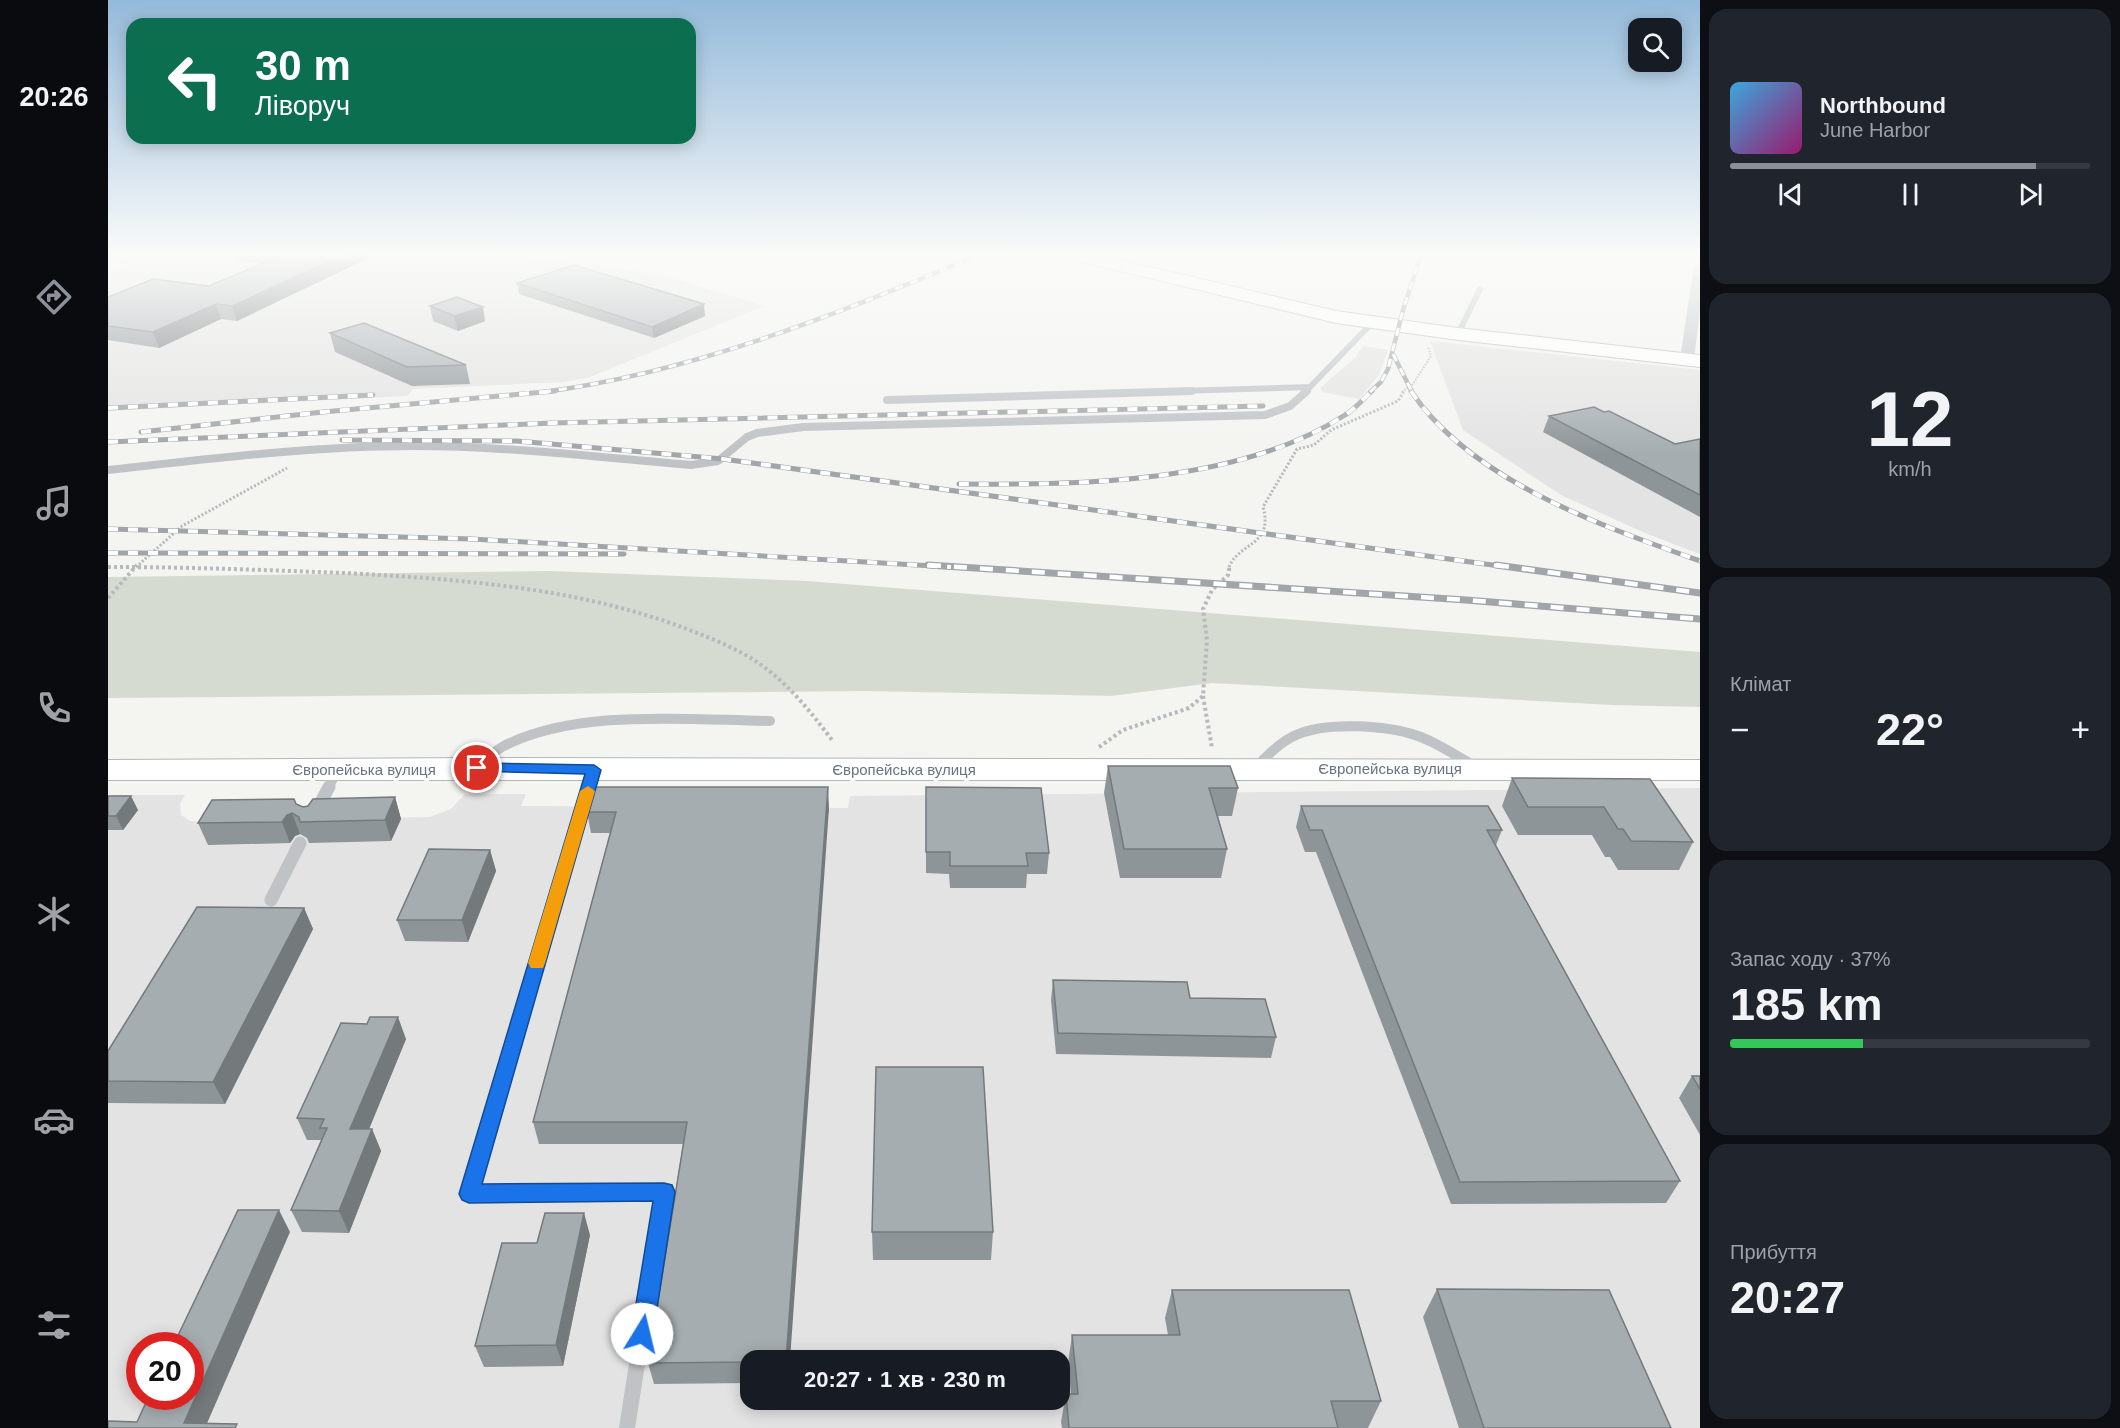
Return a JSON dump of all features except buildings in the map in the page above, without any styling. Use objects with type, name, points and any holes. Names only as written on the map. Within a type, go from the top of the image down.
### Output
[{"type":"highway","points":[[1357,321],[1694,360]]},
{"type":"main road","name":"Європейська вулиця","points":[[108,770],[1478,768],[1700,770]]},
{"type":"street","points":[[1694,360],[1697,321]]},
{"type":"lane","points":[[1458,334],[1465,321]]},
{"type":"lane","points":[[108,470],[279,451],[412,446],[504,448],[684,465],[706,464],[723,459],[747,437],[767,430],[803,427],[1265,415],[1286,410],[1300,400],[1372,323]]},
{"type":"lane","points":[[887,400],[1310,387]]},
{"type":"lane","points":[[477,768],[496,751],[532,735],[567,726],[601,722],[770,721]]},
{"type":"lane","points":[[312,820],[338,769]]},
{"type":"lane","points":[[594,770],[469,1194],[664,1192],[627,1428]]},
{"type":"lane","points":[[271,900],[300,843]]},
{"type":"path","points":[[1215,757],[1203,696],[1207,640],[1203,609],[1207,598],[1227,575],[1230,563],[1257,542],[1267,521],[1263,507],[1297,449],[1314,445],[1331,430],[1398,401],[1403,390],[1413,384],[1431,356],[1425,337],[1417,329]]},
{"type":"path","points":[[108,598],[135,567],[182,526],[290,467]]},
{"type":"path","points":[[108,567],[244,569],[478,581],[585,596],[661,619],[731,647],[766,668],[802,700],[832,740]]},
{"type":"path","points":[[1069,769],[1123,730],[1189,708],[1203,696]]},
{"type":"shaded area","points":[[108,321],[728,321],[590,377],[564,382],[413,389],[407,396],[108,411]]},
{"type":"shaded area","points":[[1430,341],[1700,370],[1700,554],[1645,533],[1561,495],[1463,430]]},
{"type":"shaded area","points":[[1363,346],[1388,350],[1379,375],[1359,399],[1323,392],[1320,388],[1356,357]]},
{"type":"shaded area","points":[[549,571],[807,581],[1700,652],[1700,707],[1612,705],[1212,683],[1111,696],[865,691],[108,698],[108,577]]},
{"type":"shaded area","points":[[1700,788],[1700,1428],[108,1428],[108,795],[185,795],[180,804],[181,815],[190,821],[200,822],[430,817],[451,809],[465,794],[526,794],[521,806],[848,808],[850,796]]},
{"type":"railway","points":[[543,392],[600,383],[657,370],[712,355],[813,321]]},
{"type":"railway","points":[[1370,392],[1381,382],[1388,369],[1400,321]]},
{"type":"railway","points":[[1393,354],[1412,392]]},
{"type":"railway","points":[[141,432],[323,412],[555,391]]},
{"type":"railway","points":[[959,484],[1107,481],[1158,476],[1208,467],[1257,455],[1303,438],[1349,413],[1372,391]]},
{"type":"railway","points":[[1411,391],[1437,423],[1468,451],[1503,475],[1581,516],[1700,561]]},
{"type":"railway","points":[[108,408],[373,395]]},
{"type":"railway","points":[[108,442],[552,423],[1263,406]]},
{"type":"railway","points":[[342,440],[517,441],[723,459],[1507,567]]},
{"type":"railway","points":[[108,529],[472,539],[951,567]]},
{"type":"railway","points":[[108,553],[624,554]]},
{"type":"railway","points":[[928,565],[1466,600],[1700,619]]},
{"type":"railway","points":[[1496,565],[1700,593]]},
{"type":"slow traffic","points":[[537,963],[588,791]]},
{"type":"route","points":[[477,768],[594,770],[469,1194],[664,1192],[642,1334]]}]
